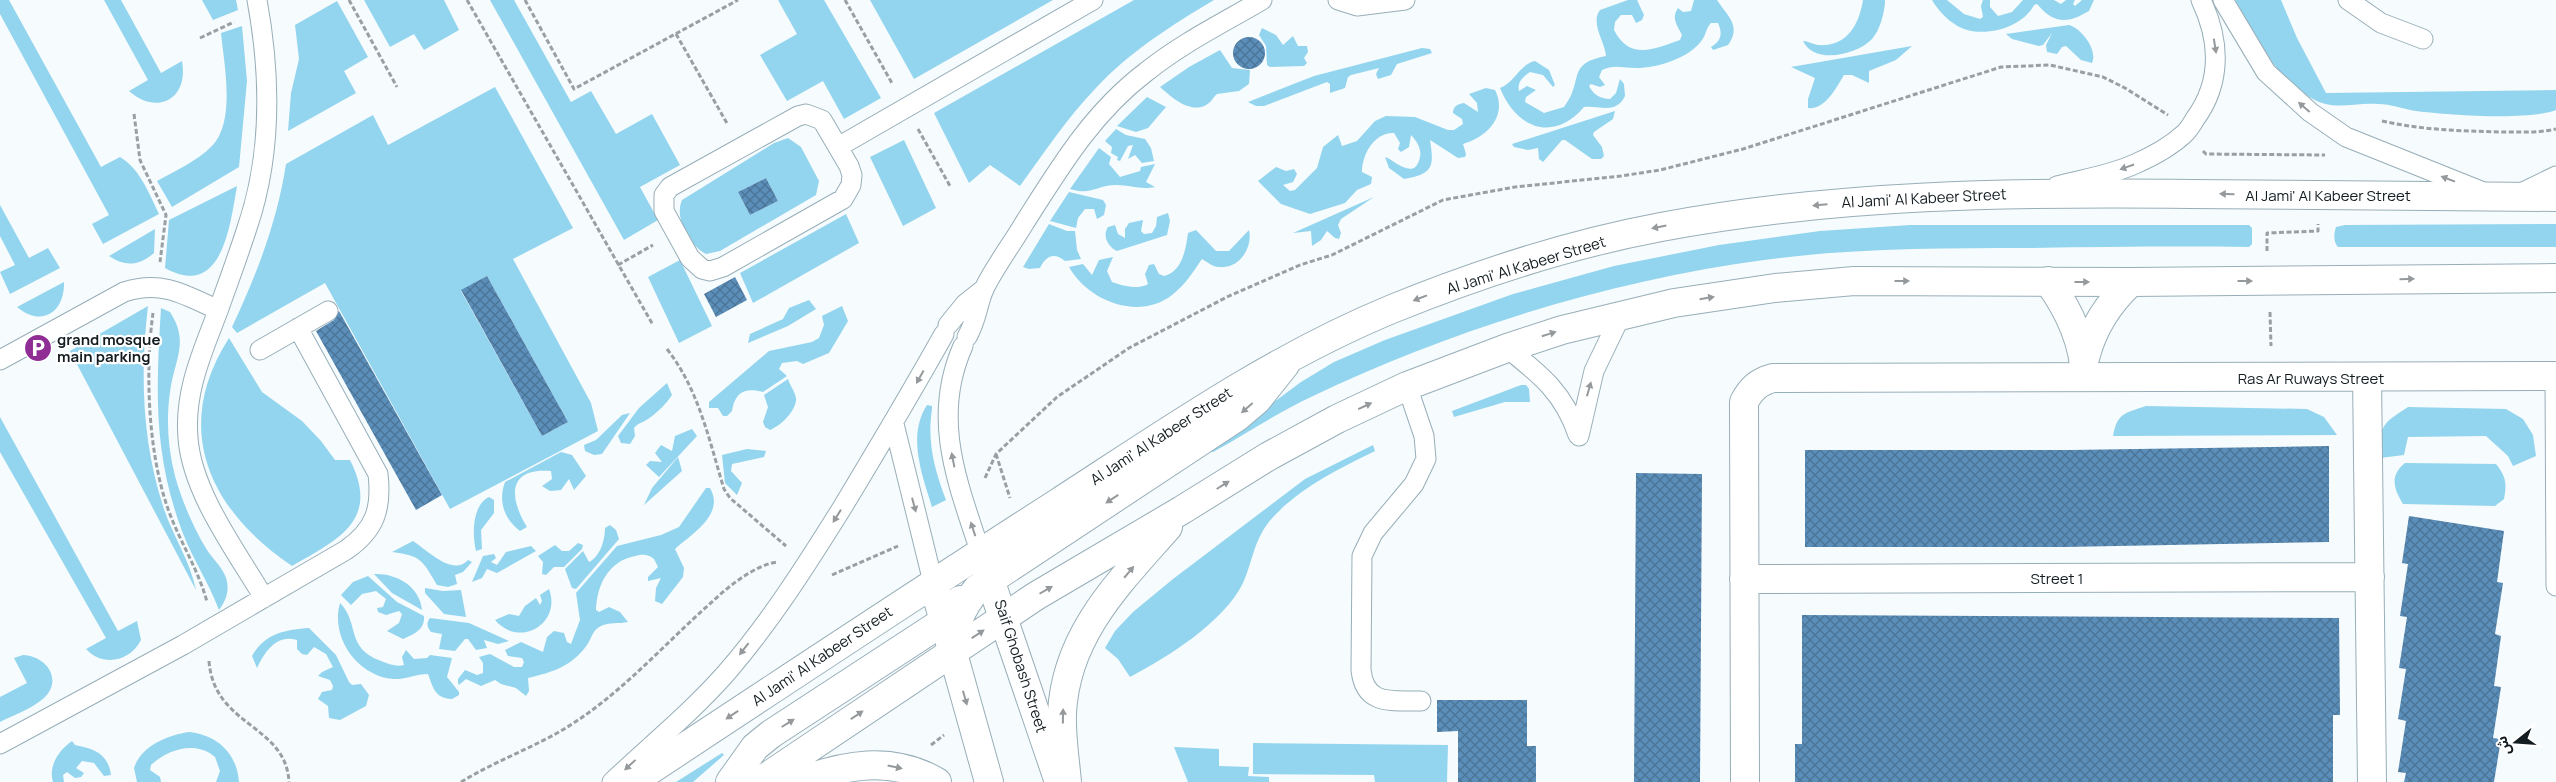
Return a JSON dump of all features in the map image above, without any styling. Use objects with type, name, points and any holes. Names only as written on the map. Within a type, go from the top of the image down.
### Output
[{"type":"main road","name":"Al Jami' Al Kabeer Street","points":[[632,782],[980,551],[1247,380],[1390,310],[1465,281],[1556,252],[1658,227],[1761,210],[1862,201],[2034,192],[2556,197]]},
{"type":"main road","points":[[758,782],[1036,596],[1269,456],[1337,419],[1407,386],[1508,348],[1621,315],[1674,303],[1775,288],[1854,281],[2131,282],[2556,278]]},
{"type":"main road","points":[[2048,281],[2068,313],[2084,367]]},
{"type":"main road","points":[[2084,367],[2090,337],[2098,322],[2107,307],[2131,282]]},
{"type":"main road","points":[[952,651],[954,634],[966,603],[977,589],[1237,417],[1257,400],[1290,358]]},
{"type":"main road","name":"Ras Ar Ruways Street","points":[[1745,782],[1744,402],[1750,391],[1758,384],[1773,378],[2084,367],[2367,377],[2556,376]]},
{"type":"main road","points":[[2367,377],[2372,782]]},
{"type":"main road","points":[[1067,782],[1062,714],[1072,659],[1096,614],[1182,510]]},
{"type":"main road","points":[[730,782],[755,747],[771,734],[944,621],[959,602],[971,582],[980,551]]},
{"type":"main road","name":"Saif Ghobash Street","points":[[980,551],[1005,617],[1059,782]]},
{"type":"main road","name":"Street 1","points":[[1744,579],[2370,577]]},
{"type":"main road","points":[[933,582],[989,782]]},
{"type":"main road","points":[[796,782],[836,769],[867,764],[890,765],[912,771],[936,782]]},
{"type":"lane","points":[[257,0],[266,64],[267,130],[256,195],[248,227],[195,371],[188,405],[188,440],[196,474],[210,505],[264,598]]},
{"type":"lane","points":[[838,147],[1093,0]]},
{"type":"lane","points":[[980,551],[958,485],[948,431],[949,389],[965,341],[978,313],[984,289],[1059,166],[1085,132],[1114,100],[1145,72],[1180,47],[1262,0]]},
{"type":"lane","points":[[1338,0],[1357,6],[1406,0]]},
{"type":"lane","points":[[2034,192],[2133,165],[2159,152],[2185,134],[2208,98],[2216,72],[2216,52],[2208,14],[2201,0]]},
{"type":"lane","points":[[2223,0],[2266,72],[2310,112],[2346,138],[2504,196],[2556,176]]},
{"type":"lane","points":[[2348,0],[2381,23],[2403,33],[2423,39]]},
{"type":"lane","points":[[806,114],[822,120],[852,176],[851,185],[843,198],[723,267],[710,271],[695,264],[676,233],[664,211],[664,194],[670,187],[740,147],[798,116],[806,114]]},
{"type":"lane","points":[[0,360],[124,292],[138,287],[167,288],[218,310]]},
{"type":"lane","points":[[612,782],[727,671],[808,564],[894,424],[946,330],[965,304],[984,289]]},
{"type":"lane","points":[[260,350],[328,311]]},
{"type":"lane","points":[[1508,348],[1549,382],[1572,415],[1579,436],[1594,371],[1621,315]]},
{"type":"lane","points":[[0,744],[89,697],[264,598],[361,540],[371,526],[379,501],[378,474],[371,458],[298,328]]},
{"type":"lane","points":[[2556,376],[2556,586]]},
{"type":"lane","points":[[1407,386],[1424,436],[1426,459],[1414,484],[1373,533],[1362,556],[1361,670],[1363,682],[1368,691],[1376,698],[1421,701]]},
{"type":"lane","points":[[894,424],[933,582]]},
{"type":"path","points":[[349,0],[397,87]]},
{"type":"path","points":[[466,0],[653,326]]},
{"type":"path","points":[[525,0],[574,89],[738,0]]},
{"type":"path","points":[[676,34],[740,147]]},
{"type":"path","points":[[618,265],[676,233]]},
{"type":"path","points":[[667,349],[678,363],[699,406],[724,490],[730,498],[792,552]]},
{"type":"shaded area","points":[[0,0],[9,0],[101,167],[120,157],[127,162],[148,190],[159,214],[103,244],[92,224],[109,215],[0,14]]},
{"type":"shaded area","points":[[104,0],[121,0],[161,73],[182,61],[183,74],[181,85],[176,94],[169,100],[160,103],[150,102],[129,91],[148,80]]},
{"type":"shaded area","points":[[202,0],[236,0],[238,10],[213,20]]},
{"type":"shaded area","points":[[364,0],[444,0],[459,30],[424,50],[414,34],[390,47]]},
{"type":"shaded area","points":[[490,0],[514,0],[571,102],[591,91],[616,134],[652,114],[680,165],[640,187],[658,220],[624,240]]},
{"type":"shaded area","points":[[778,0],[824,0],[881,98],[844,119],[823,81],[787,101],[760,55],[797,34]]},
{"type":"shaded area","points":[[870,0],[1053,0],[914,79]]},
{"type":"shaded area","points":[[1134,0],[1214,0],[1152,40],[1108,76],[1075,112],[1020,186],[990,165],[969,183],[934,113]]},
{"type":"shaded area","points":[[1628,0],[1637,0],[1644,15],[1642,20],[1636,23],[1632,15],[1621,15],[1615,22],[1614,30],[1620,40],[1627,46],[1635,49],[1652,49],[1680,40],[1682,35],[1675,22],[1676,12],[1678,8],[1683,12],[1691,11],[1694,0],[1717,0],[1729,16],[1733,26],[1732,38],[1728,45],[1713,50],[1711,47],[1719,40],[1720,31],[1718,23],[1711,23],[1697,46],[1690,52],[1672,61],[1644,68],[1615,67],[1602,70],[1599,77],[1605,85],[1600,87],[1591,84],[1589,86],[1597,96],[1610,99],[1616,93],[1620,79],[1624,84],[1625,96],[1621,102],[1612,107],[1584,107],[1572,118],[1560,125],[1548,127],[1536,126],[1525,121],[1516,113],[1507,102],[1500,88],[1505,86],[1525,66],[1535,61],[1549,70],[1555,85],[1553,87],[1543,75],[1530,72],[1520,82],[1519,91],[1527,86],[1536,90],[1526,97],[1525,102],[1544,113],[1564,107],[1574,89],[1580,69],[1593,59],[1606,56],[1597,27],[1597,15],[1600,10]]},
{"type":"shaded area","points":[[1863,0],[1885,0],[1884,12],[1877,31],[1865,45],[1846,53],[1826,55],[1816,53],[1803,41],[1818,45],[1828,45],[1844,38],[1855,26]]},
{"type":"shaded area","points":[[1932,0],[1947,0],[1964,14],[1980,19],[1983,17],[1981,6],[1983,0],[1990,0],[1990,7],[1998,16],[2012,12],[2023,0],[2054,0],[2061,4],[2066,0],[2075,0],[2073,4],[2075,6],[2082,0],[2094,0],[2089,11],[2067,20],[2061,20],[2049,15],[2037,4],[2020,20],[2010,26],[1988,32],[1976,32],[1956,25],[1949,20]]},
{"type":"shaded area","points":[[2235,0],[2281,0],[2297,38],[2326,93],[2556,90],[2556,110],[2527,115],[2488,116],[2416,111],[2383,104],[2328,105],[2311,98],[2286,79],[2267,55]]},
{"type":"shaded area","points":[[337,1],[368,57],[344,71],[356,93],[288,131],[291,93],[299,59],[295,25]]},
{"type":"shaded area","points":[[2069,25],[2084,35],[2088,41],[2093,52],[2092,63],[2081,60],[2066,46],[2062,47],[2057,54],[2047,52],[2046,45],[2052,33],[2043,45],[2039,46],[2012,39],[2006,34]]},
{"type":"shaded area","points":[[242,26],[247,81],[239,167],[172,207],[157,181],[200,156],[212,146],[219,135],[224,122],[227,92],[221,33]]},
{"type":"shaded area","points":[[1262,28],[1276,35],[1283,45],[1293,36],[1298,46],[1307,46],[1308,52],[1304,58],[1307,63],[1304,66],[1270,67],[1267,65],[1266,46],[1259,35]]},
{"type":"shaded area","points":[[1912,46],[1896,60],[1869,71],[1869,83],[1852,75],[1844,75],[1825,102],[1814,108],[1808,108],[1808,99],[1815,78],[1791,67]]},
{"type":"shaded area","points":[[1422,48],[1430,49],[1432,53],[1397,64],[1391,75],[1378,79],[1376,74],[1379,68],[1351,75],[1348,77],[1345,88],[1330,93],[1330,84],[1327,82],[1264,106],[1256,106],[1248,102],[1314,76]]},
{"type":"shaded area","points":[[1220,50],[1232,68],[1250,70],[1249,84],[1239,91],[1217,94],[1208,104],[1194,107],[1181,103],[1160,87],[1189,67]]},
{"type":"shaded area","points":[[495,87],[573,228],[513,259],[591,403],[598,431],[450,509],[325,283],[237,333],[232,327],[250,287],[272,227],[286,164],[373,115],[388,145]],"holes":[[[487,276],[568,422],[542,436],[461,291]]]},
{"type":"shaded area","points":[[1486,88],[1495,90],[1499,108],[1497,117],[1487,131],[1472,141],[1463,144],[1465,157],[1458,158],[1430,140],[1432,156],[1430,167],[1421,174],[1404,179],[1389,168],[1385,157],[1403,167],[1413,168],[1417,165],[1420,157],[1417,142],[1411,135],[1409,147],[1401,152],[1398,149],[1400,143],[1394,133],[1381,136],[1370,146],[1364,159],[1362,172],[1372,177],[1371,184],[1357,190],[1345,203],[1310,214],[1281,204],[1258,181],[1276,167],[1286,171],[1294,169],[1297,174],[1293,182],[1283,185],[1290,191],[1295,190],[1317,168],[1323,147],[1338,135],[1342,146],[1357,141],[1375,121],[1386,116],[1415,117],[1448,130],[1454,130],[1463,124],[1462,119],[1453,113],[1455,107],[1464,103],[1478,112],[1477,103],[1469,94]]},
{"type":"shaded area","points":[[1147,97],[1166,107],[1148,128],[1136,132],[1117,126]]},
{"type":"shaded area","points":[[1615,111],[1613,119],[1594,132],[1593,135],[1602,147],[1604,156],[1601,159],[1592,159],[1565,140],[1562,140],[1543,162],[1539,159],[1538,148],[1528,150],[1514,147],[1512,144]]},
{"type":"shaded area","points":[[1116,129],[1126,135],[1145,139],[1151,148],[1154,161],[1142,163],[1135,155],[1128,159],[1133,145],[1128,146],[1120,161],[1117,160],[1118,157],[1111,153],[1112,147],[1105,141]]},
{"type":"shaded area","points":[[788,138],[801,147],[819,181],[816,195],[720,251],[706,254],[694,244],[685,230],[680,215],[682,200],[774,143]],"holes":[[[766,178],[778,201],[750,215],[738,192]]]},
{"type":"shaded area","points":[[904,140],[936,208],[903,226],[870,157]]},
{"type":"shaded area","points":[[1099,148],[1111,157],[1109,164],[1120,177],[1140,171],[1141,167],[1155,164],[1146,182],[1155,187],[1109,185],[1089,191],[1070,189]]},
{"type":"shaded area","points":[[237,186],[226,238],[220,254],[211,267],[199,274],[184,275],[165,268],[169,220]]},
{"type":"shaded area","points":[[1069,192],[1103,200],[1106,205],[1104,215],[1097,219],[1094,209],[1085,209],[1078,218],[1076,228],[1050,221]]},
{"type":"shaded area","points":[[1374,197],[1341,219],[1338,225],[1341,233],[1339,239],[1327,231],[1321,240],[1312,246],[1311,231],[1293,233]]},
{"type":"shaded area","points":[[0,205],[29,258],[48,248],[60,268],[10,294],[0,272],[15,265],[0,236]]},
{"type":"shaded area","points":[[1168,213],[1170,221],[1167,235],[1117,251],[1107,241],[1106,230],[1108,227],[1115,225],[1118,234],[1125,238],[1125,229],[1129,223],[1143,220],[1141,231],[1144,234],[1152,233],[1156,226],[1157,217]]},
{"type":"shaded area","points":[[846,214],[859,243],[753,303],[740,273]]},
{"type":"shaded area","points":[[1049,224],[1067,231],[1075,231],[1077,250],[1081,259],[1065,261],[1054,256],[1048,258],[1040,268],[1029,269],[1023,267]]},
{"type":"shaded area","points":[[2556,224],[2556,247],[2338,247],[2334,237],[2336,227],[2345,225]]},
{"type":"shaded area","points":[[1910,225],[2249,225],[2252,228],[2252,244],[2249,247],[1962,248],[1863,251],[1764,260],[1649,280],[1533,311],[1475,329],[1419,350],[1298,403],[1213,452],[1208,451],[1301,382],[1334,362],[1385,340],[1513,294],[1614,266],[1719,245],[1820,231]]},
{"type":"shaded area","points":[[155,229],[154,253],[143,260],[132,264],[115,260],[109,256]]},
{"type":"shaded area","points":[[1196,230],[1216,251],[1229,251],[1249,230],[1250,237],[1247,250],[1239,261],[1226,267],[1215,266],[1202,259],[1181,287],[1159,303],[1130,307],[1115,304],[1101,298],[1088,289],[1069,267],[1083,264],[1092,275],[1099,260],[1113,257],[1107,271],[1112,282],[1130,287],[1144,286],[1148,284],[1145,274],[1149,265],[1154,264],[1159,274],[1164,276],[1175,270],[1182,259],[1188,233]]},
{"type":"shaded area","points":[[680,260],[712,326],[679,343],[648,277]]},
{"type":"shaded area","points":[[64,282],[61,302],[50,314],[35,316],[17,307]]},
{"type":"shaded area","points":[[809,300],[816,309],[788,326],[748,343],[750,334],[783,319],[789,308]]},
{"type":"shaded area","points":[[148,306],[145,331],[144,382],[147,432],[151,457],[163,506],[190,568],[196,590],[70,351]]},
{"type":"shaded area","points":[[842,306],[848,321],[829,353],[803,364],[797,361],[782,363],[779,369],[787,376],[763,392],[751,390],[742,393],[735,400],[732,411],[727,416],[723,416],[718,408],[709,408],[709,402],[769,351],[812,342],[819,338],[824,325],[822,316]]},
{"type":"shaded area","points":[[161,308],[170,312],[176,323],[180,342],[170,392],[168,413],[169,445],[173,466],[181,495],[193,523],[207,550],[225,574],[228,587],[227,595],[219,610],[182,531],[166,475],[161,448],[158,394]]},
{"type":"shaded area","points":[[229,338],[262,392],[302,421],[321,441],[335,460],[350,460],[358,481],[360,499],[357,513],[350,526],[324,547],[292,566],[263,544],[239,519],[220,493],[208,465],[202,435],[203,404],[212,371]]},
{"type":"shaded area","points":[[788,379],[795,396],[795,406],[786,418],[770,430],[765,427],[763,422],[768,407],[764,395]]},
{"type":"shaded area","points":[[667,383],[672,395],[670,398],[648,419],[634,428],[635,436],[630,444],[621,443],[618,436],[639,408]]},
{"type":"shaded area","points":[[1521,385],[1526,385],[1529,389],[1530,402],[1505,402],[1454,417],[1452,411]]},
{"type":"shaded area","points":[[927,405],[932,406],[931,444],[938,477],[946,500],[932,507],[918,456],[917,442],[921,417]]},
{"type":"shaded area","points":[[2146,406],[2307,409],[2324,417],[2337,435],[2113,436],[2117,423],[2123,415]]},
{"type":"shaded area","points":[[2408,407],[2506,409],[2523,419],[2533,435],[2536,456],[2513,466],[2508,456],[2486,436],[2408,437],[2404,455],[2380,458],[2380,439],[2384,427],[2392,418]]},
{"type":"shaded area","points":[[630,413],[602,454],[594,455],[585,451],[584,445],[596,440],[622,415]]},
{"type":"shaded area","points":[[0,417],[118,631],[137,621],[141,640],[130,653],[123,657],[108,660],[93,655],[86,649],[106,638],[0,452]]},
{"type":"shaded area","points":[[692,429],[697,436],[659,477],[646,465],[650,461],[662,462],[655,453],[661,445],[672,451],[675,436]]},
{"type":"shaded area","points":[[1373,445],[1375,451],[1317,482],[1279,511],[1259,537],[1243,583],[1234,597],[1209,625],[1194,637],[1130,677],[1118,659],[1105,648],[1115,631],[1133,612],[1173,579],[1305,479]]},
{"type":"shaded area","points":[[747,449],[766,451],[764,457],[732,464],[731,471],[742,483],[737,495],[725,483],[722,455]]},
{"type":"shaded area","points":[[561,452],[572,455],[586,476],[574,490],[569,479],[561,490],[550,491],[542,486],[552,479],[551,471],[537,471],[526,474],[519,479],[515,495],[521,516],[527,527],[520,531],[506,515],[502,503],[505,482]]},
{"type":"shaded area","points":[[678,457],[682,471],[644,505],[652,488]]},
{"type":"shaded area","points":[[2405,463],[2496,464],[2505,480],[2504,499],[2495,506],[2403,504],[2395,488],[2395,478]]},
{"type":"shaded area","points":[[706,488],[710,488],[714,497],[710,515],[698,530],[675,549],[684,568],[683,577],[662,604],[655,601],[656,588],[661,578],[648,581],[648,577],[658,567],[654,559],[643,555],[626,559],[611,568],[606,575],[599,591],[596,610],[599,612],[609,607],[620,612],[628,622],[601,626],[594,632],[587,645],[575,659],[568,664],[553,671],[528,678],[529,691],[526,696],[516,688],[501,684],[495,680],[481,686],[466,679],[459,685],[458,679],[465,670],[477,675],[483,673],[483,663],[479,657],[490,654],[514,667],[522,667],[524,662],[522,658],[508,656],[505,650],[521,642],[543,652],[547,637],[554,631],[564,633],[567,642],[571,644],[580,620],[576,593],[617,546],[661,535],[679,527]]},
{"type":"shaded area","points":[[489,497],[494,500],[494,513],[481,530],[482,549],[476,551],[474,529],[476,513],[483,501]]},
{"type":"shaded area","points":[[610,525],[616,530],[619,539],[576,589],[572,588],[565,569],[583,551],[589,562],[593,560],[601,548],[605,528]]},
{"type":"shaded area","points":[[413,541],[448,564],[462,564],[468,560],[472,562],[463,572],[455,575],[457,584],[448,587],[437,585],[420,561],[410,555],[392,552]]},
{"type":"shaded area","points":[[578,543],[583,545],[582,549],[564,567],[554,567],[546,575],[542,574],[543,562],[538,556],[555,545],[562,551],[569,551]]},
{"type":"shaded area","points":[[531,546],[536,551],[497,573],[487,569],[482,578],[472,582],[483,556],[494,554],[496,558],[491,562],[497,565],[506,552]]},
{"type":"shaded area","points":[[374,574],[390,576],[406,583],[417,594],[422,610],[392,593]]},
{"type":"shaded area","points":[[368,576],[397,602],[424,616],[423,625],[418,631],[403,639],[387,631],[399,623],[402,614],[399,611],[386,615],[378,612],[377,608],[383,607],[386,599],[376,591],[362,594],[351,605],[341,595],[353,582]]},
{"type":"shaded area","points":[[425,588],[443,591],[461,590],[466,617],[444,614],[425,593]]},
{"type":"shaded area","points":[[549,589],[550,612],[536,628],[526,632],[516,632],[505,628],[495,620],[509,614],[519,616],[525,606],[536,598],[540,605],[542,601],[540,595]]},
{"type":"shaded area","points":[[340,603],[350,619],[357,642],[370,656],[398,666],[404,665],[402,657],[406,650],[414,659],[427,658],[430,655],[452,658],[447,677],[459,692],[459,695],[452,699],[438,694],[428,674],[393,679],[369,671],[358,663],[343,642],[339,629]]},
{"type":"shaded area","points":[[430,618],[469,623],[509,641],[498,644],[484,640],[487,648],[476,650],[468,639],[465,639],[455,651],[439,649],[442,634],[431,632],[428,625]]},
{"type":"shaded area","points":[[309,628],[336,655],[349,682],[352,685],[361,684],[369,695],[366,706],[340,720],[329,718],[328,706],[318,699],[322,692],[332,690],[333,686],[330,680],[318,676],[333,667],[326,654],[314,647],[307,655],[302,654],[297,649],[297,640],[290,639],[277,642],[272,646],[257,668],[252,656],[263,642],[276,634]]},
{"type":"shaded area","points":[[23,655],[32,656],[45,664],[50,670],[52,684],[50,691],[40,702],[0,722],[0,697],[27,683],[14,658]]},
{"type":"shaded area","points":[[189,732],[208,737],[224,747],[234,762],[239,782],[216,782],[220,771],[215,757],[199,749],[190,748],[173,751],[151,765],[150,770],[160,777],[161,782],[137,782],[134,768],[138,760],[149,748],[164,739]]},
{"type":"shaded area","points":[[72,741],[75,745],[99,753],[107,762],[111,775],[104,776],[94,763],[82,761],[76,768],[84,773],[81,777],[75,778],[67,772],[63,775],[64,782],[53,782],[53,764],[63,749]]},
{"type":"shaded area","points":[[1253,743],[1448,745],[1447,782],[1375,782],[1374,775],[1253,774]]},
{"type":"shaded area","points":[[1174,747],[1219,749],[1219,766],[1249,767],[1248,776],[1269,777],[1269,782],[1188,782]]},
{"type":"shaded area","points":[[722,753],[724,755],[693,782],[676,782]]},
{"type":"building","points":[[1249,37],[1255,38],[1260,42],[1264,47],[1264,59],[1260,64],[1255,68],[1249,69],[1243,68],[1238,64],[1234,59],[1233,53],[1234,47],[1238,42],[1243,38]]},
{"type":"building","points":[[766,178],[778,201],[750,215],[738,192]]},
{"type":"building","points":[[487,276],[568,422],[542,436],[461,290]]},
{"type":"building","points":[[735,277],[747,300],[716,317],[704,294]]},
{"type":"building","points":[[339,311],[442,495],[416,510],[316,331],[334,320]]},
{"type":"building","points":[[2329,446],[2329,542],[2065,547],[1805,547],[1805,450],[2070,450]]},
{"type":"building","points":[[1636,473],[1702,474],[1700,782],[1634,782]]},
{"type":"building","points":[[2409,516],[2504,531],[2497,582],[2503,583],[2495,634],[2501,636],[2494,686],[2501,687],[2493,738],[2501,739],[2494,782],[2404,782],[2406,773],[2398,772],[2406,721],[2398,719],[2406,669],[2399,668],[2407,617],[2400,616],[2408,564],[2402,563]]},
{"type":"building","points":[[1802,615],[2339,618],[2340,715],[2333,715],[2333,782],[1795,782],[1795,744],[1802,744]]},
{"type":"building","points":[[1437,700],[1527,700],[1527,746],[1536,746],[1536,782],[1458,782],[1458,731],[1437,732]]},
{"type":"place","name":"grand mosque main parking","points":[[38,348]]}]
